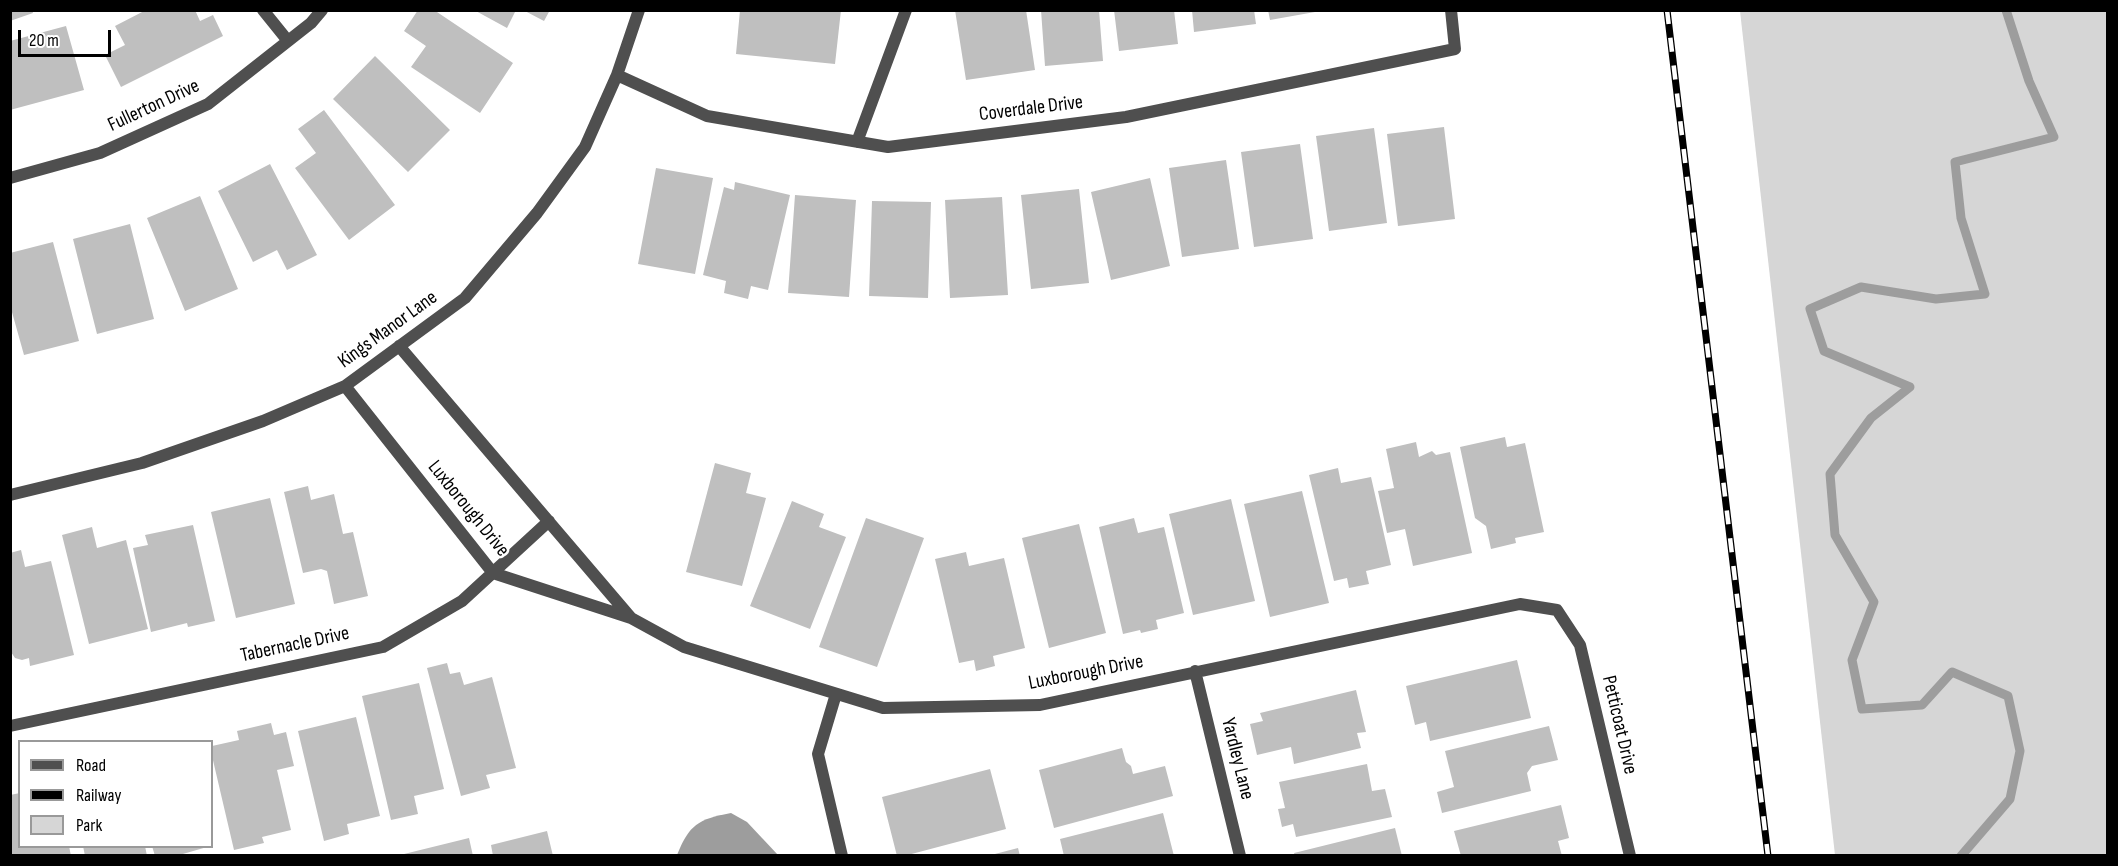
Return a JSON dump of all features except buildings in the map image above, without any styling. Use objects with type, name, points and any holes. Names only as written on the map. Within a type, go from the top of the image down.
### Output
[{"type":"street","points":[[263,10],[288,41]]},
{"type":"street","name":"Fullerton Drive","points":[[10,178],[100,153],[208,104],[311,23],[322,10]]},
{"type":"street","name":"Kings Manor Lane","points":[[10,495],[142,463],[262,422],[345,386],[465,298],[537,213],[585,147],[616,75],[639,10]]},
{"type":"street","points":[[858,142],[906,10]]},
{"type":"street","name":"Coverdale Drive","points":[[616,75],[707,116],[888,147],[1126,117],[1455,49],[1451,10]]},
{"type":"street","name":"Luxborough Drive","points":[[399,346],[631,618]]},
{"type":"street","name":"Luxborough Drive","points":[[345,386],[493,573],[631,618],[684,647],[883,708],[1040,705],[1520,604],[1557,610]]},
{"type":"street","name":"Tabernacle Drive","points":[[10,726],[382,647],[462,601],[549,521]]},
{"type":"street","name":"Petticoat Drive","points":[[1557,610],[1580,645],[1630,855]]},
{"type":"street","name":"Yardley Lane","points":[[1195,671],[1240,855]]},
{"type":"street","points":[[836,694],[818,754],[842,855]]},
{"type":"green space","points":[[1740,11],[2107,11],[2107,855],[1835,855]]},
{"type":"shaded area","points":[[731,813],[747,822],[778,855],[677,855],[686,837],[696,825],[710,818]]},
{"type":"waterway","points":[[1961,856],[2010,799],[2020,751],[2008,696],[1952,672],[1922,705],[1862,709],[1852,660],[1874,602],[1835,535],[1830,474],[1871,418],[1910,387],[1824,351],[1810,309],[1861,287],[1936,299],[1985,294],[1961,218],[1955,162],[2054,137],[2029,81],[2006,10]]},
{"type":"railway","points":[[1667,10],[1768,856]]}]
